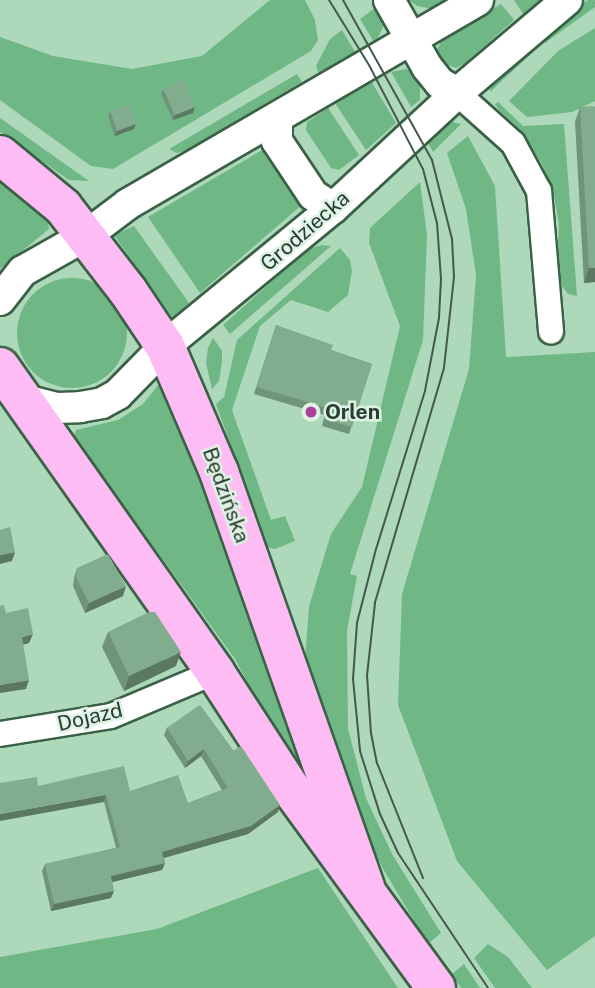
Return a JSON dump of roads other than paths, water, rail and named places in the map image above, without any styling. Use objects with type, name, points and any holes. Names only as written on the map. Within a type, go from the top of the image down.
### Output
[{"type":"main road","name":"Będzińska","points":[[0,155],[63,207],[87,235],[165,346],[223,485],[365,887]]},
{"type":"main road","name":"Będzińska","points":[[0,367],[215,672],[298,799],[365,887],[436,988]]},
{"type":"street","points":[[388,0],[440,83],[457,93],[513,143],[539,191],[551,331]]},
{"type":"street","points":[[0,300],[23,271],[87,235],[128,204],[478,0]]},
{"type":"street","name":"Grodziecka","points":[[21,399],[57,408],[102,403],[133,381],[165,346],[333,208],[457,93],[567,0]]},
{"type":"street","points":[[277,118],[293,131],[328,182],[333,208]]},
{"type":"street","name":"Dojazd","points":[[0,734],[111,716],[215,672]]},
{"type":"tram line","points":[[329,0],[369,65],[423,169],[437,223],[441,279],[439,318],[425,391],[376,549],[357,623],[353,679],[360,751],[380,814],[398,853],[488,988]]},
{"type":"tram line","points":[[343,0],[432,160],[452,239],[454,277],[444,368],[375,603],[367,675],[371,733],[377,763],[423,878]]},
{"type":"place","name":"Orlen","points":[[311,412]]}]
